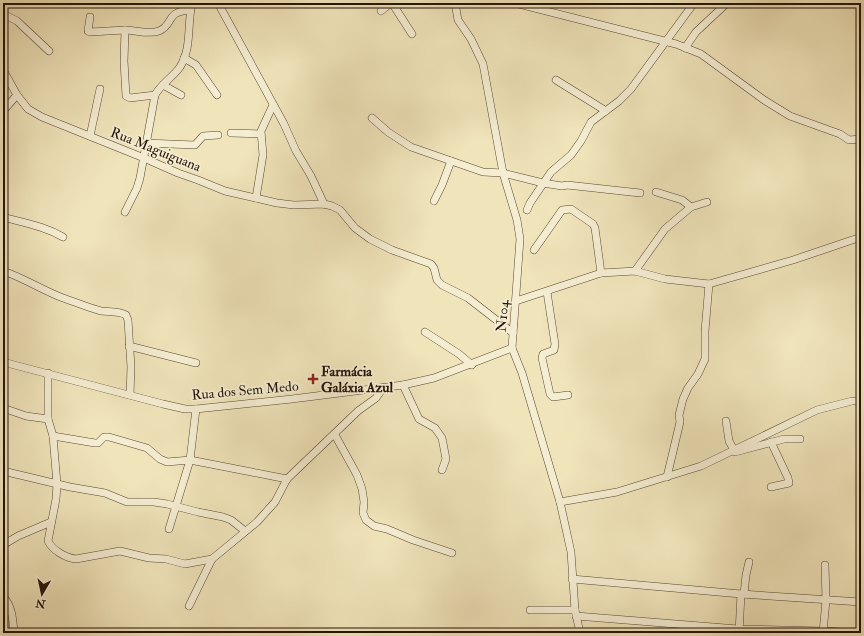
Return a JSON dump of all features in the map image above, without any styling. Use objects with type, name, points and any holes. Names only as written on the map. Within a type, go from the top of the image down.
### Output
[{"type":"street","points":[[3,7],[7,3]]},
{"type":"street","points":[[218,3],[311,176],[324,204],[340,210],[355,228],[370,239],[392,250],[431,264],[437,280],[442,285],[468,298],[513,333]]},
{"type":"street","points":[[381,11],[392,3],[412,34]]},
{"type":"street","name":"N104","points":[[455,3],[458,20],[471,39],[483,64],[503,173],[517,220],[520,239],[512,348],[522,373],[560,502],[571,552],[575,613],[580,633]]},
{"type":"street","points":[[515,3],[676,44],[701,54],[764,100],[790,116],[840,134],[849,140],[861,139]]},
{"type":"street","points":[[527,210],[530,202],[551,172],[571,155],[581,141],[591,122],[619,101],[630,89],[694,3]]},
{"type":"street","points":[[685,48],[696,32],[727,3]]},
{"type":"street","points":[[90,17],[87,26],[88,31],[90,32],[125,30],[149,32],[158,31],[168,23],[173,14],[191,6],[187,50],[179,68],[155,95],[145,143],[144,158],[138,188],[125,212]]},
{"type":"street","points":[[3,14],[17,22],[49,51]]},
{"type":"street","points":[[125,30],[124,61],[126,96],[130,98],[155,95]]},
{"type":"street","points":[[184,58],[196,65],[217,95]]},
{"type":"street","name":"Rua Maguiguana","points":[[3,70],[17,95],[28,109],[42,117],[178,173],[226,191],[289,204],[324,204]]},
{"type":"street","points":[[556,80],[606,111]]},
{"type":"street","points":[[163,85],[181,96]]},
{"type":"street","points":[[90,136],[100,89]]},
{"type":"street","points":[[3,111],[17,95]]},
{"type":"street","points":[[256,198],[263,155],[260,134],[273,106]]},
{"type":"street","points":[[372,118],[388,132],[411,147],[483,172],[503,173],[562,186],[567,185],[640,193]]},
{"type":"street","points":[[231,133],[260,134]]},
{"type":"street","points":[[145,143],[196,145],[203,136],[218,135]]},
{"type":"street","points":[[434,201],[451,161]]},
{"type":"street","points":[[656,192],[682,200],[691,207]]},
{"type":"street","points":[[635,271],[665,229],[691,207],[707,202]]},
{"type":"street","points":[[534,250],[562,210],[571,209],[593,224],[595,228],[601,273]]},
{"type":"street","points":[[3,217],[51,230],[63,237]]},
{"type":"street","points":[[516,301],[601,273],[635,271],[665,279],[709,284],[793,260],[858,238],[861,232]]},
{"type":"street","points":[[3,271],[62,297],[102,311],[124,314],[128,320],[131,367],[130,395]]},
{"type":"street","points":[[667,477],[680,422],[683,399],[688,388],[698,374],[704,359],[709,284]]},
{"type":"street","points":[[547,292],[555,344],[554,350],[543,354],[542,358],[550,394],[553,397],[568,395]]},
{"type":"street","points":[[425,332],[459,354],[472,365]]},
{"type":"street","points":[[129,346],[196,363]]},
{"type":"street","name":"Rua dos Sem Medo","points":[[3,362],[130,395],[185,408],[196,409],[404,385],[434,378],[472,365],[512,348]]},
{"type":"street","points":[[48,373],[48,418],[53,436],[57,484],[56,499],[48,541],[50,545],[70,558],[76,559],[120,551],[185,564],[212,559]]},
{"type":"street","points":[[404,385],[418,419],[435,428],[442,438],[446,459],[442,470]]},
{"type":"street","points":[[189,606],[212,559],[257,522],[275,502],[288,479],[358,411],[376,398],[383,388]]},
{"type":"street","points":[[560,502],[617,492],[701,466],[817,410],[852,401],[861,401]]},
{"type":"street","points":[[3,408],[26,416],[48,418]]},
{"type":"street","points":[[169,529],[190,460],[196,409]]},
{"type":"street","points":[[726,421],[729,441],[734,450],[738,452],[770,442],[791,438],[800,439]]},
{"type":"street","points":[[335,435],[357,475],[362,489],[364,502],[363,513],[366,520],[374,526],[388,529],[413,540],[452,553]]},
{"type":"street","points":[[53,436],[95,443],[98,443],[104,437],[109,437],[147,448],[160,459],[167,462],[190,460],[288,479]]},
{"type":"street","points":[[770,442],[789,483],[771,487]]},
{"type":"street","points":[[3,471],[82,490],[105,493],[127,502],[154,502],[223,517],[231,520],[245,531]]},
{"type":"street","points":[[3,545],[18,536],[51,522]]},
{"type":"street","points":[[738,631],[742,594],[749,562]]},
{"type":"street","points":[[823,632],[826,600],[825,565]]},
{"type":"street","points":[[572,579],[742,594],[861,602]]},
{"type":"street","points":[[3,596],[8,602],[12,611],[14,633]]},
{"type":"street","points":[[530,610],[575,613],[738,631],[860,633]]},
{"type":"place","name":"Farmácia Galáxia Azul","points":[[313,379]]}]
